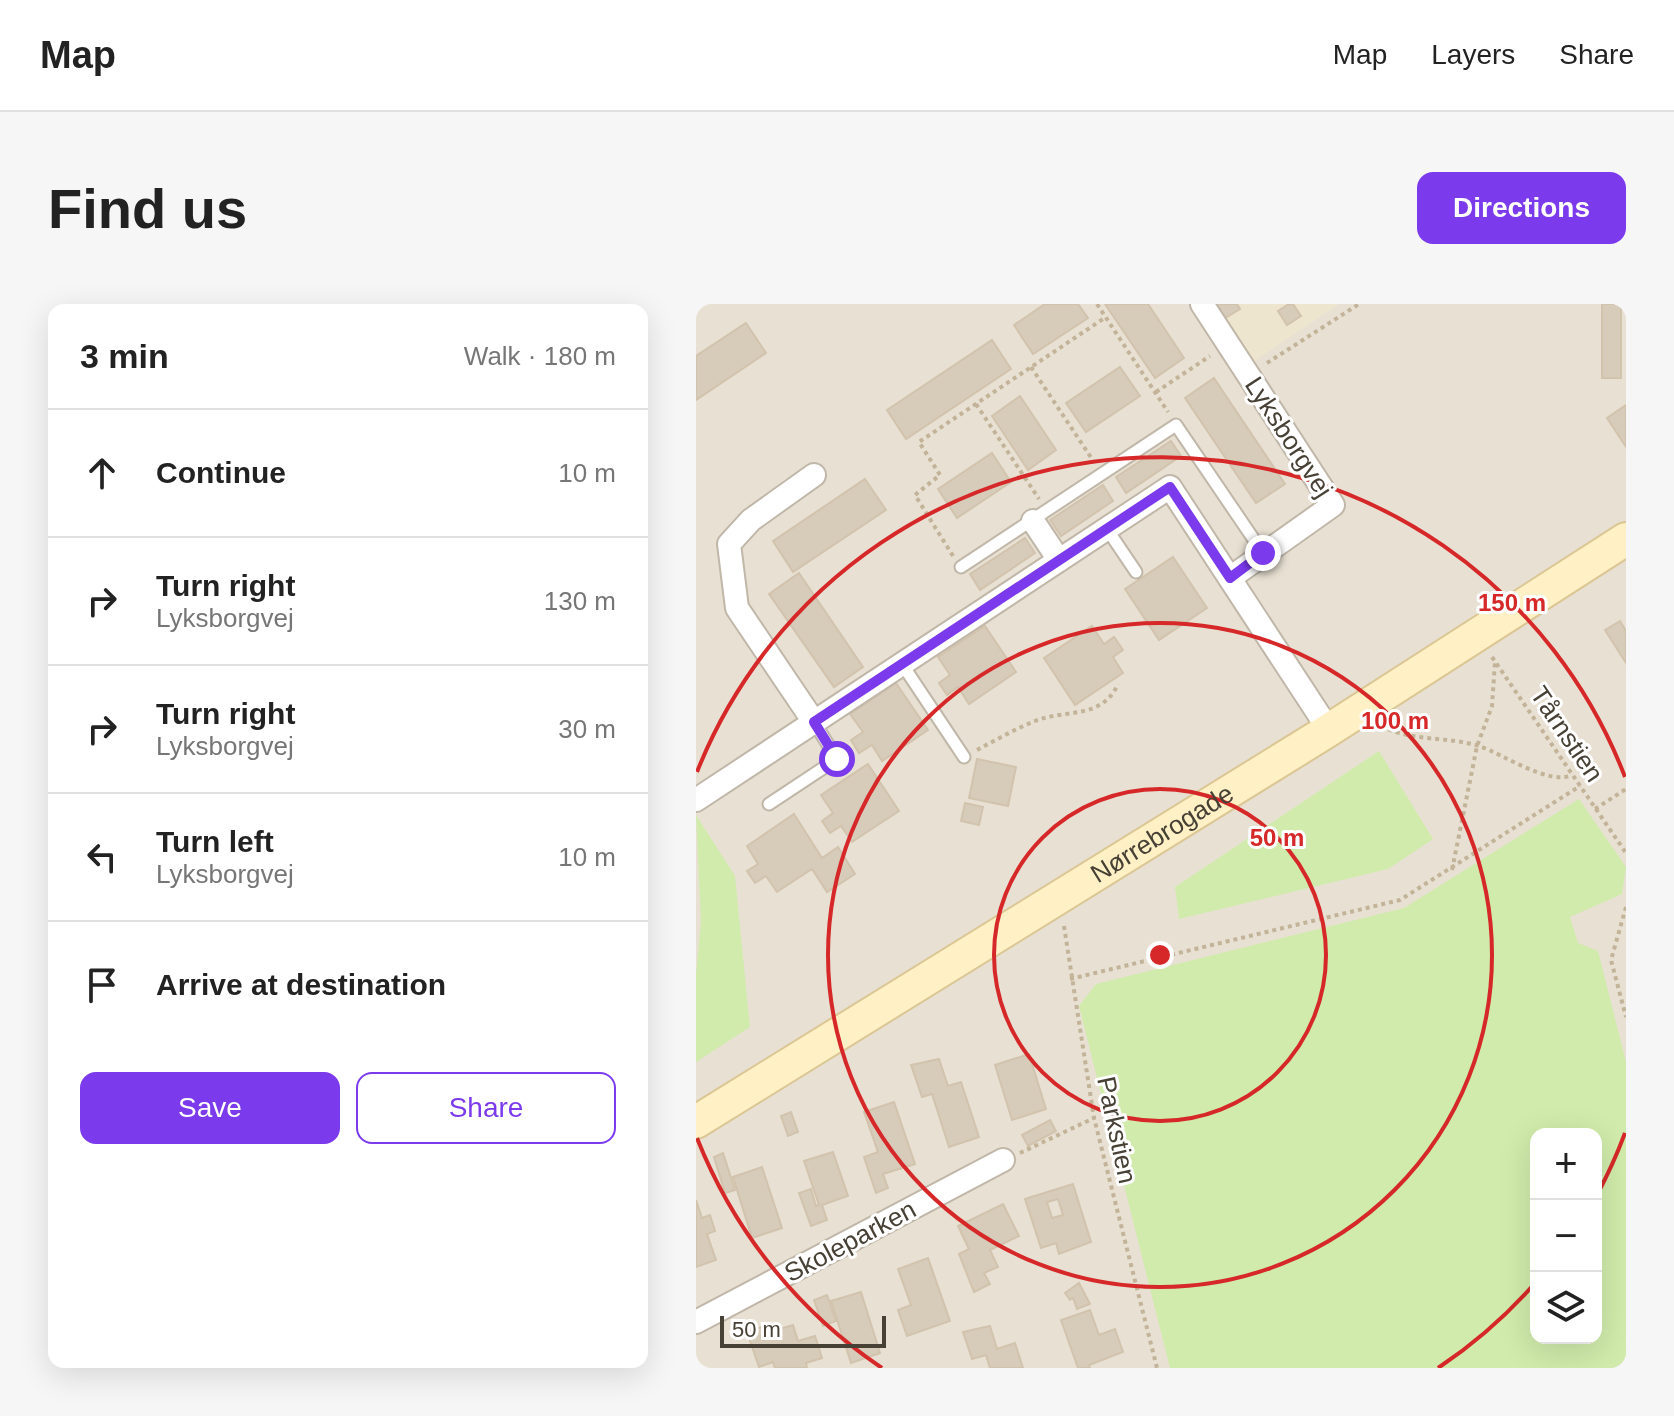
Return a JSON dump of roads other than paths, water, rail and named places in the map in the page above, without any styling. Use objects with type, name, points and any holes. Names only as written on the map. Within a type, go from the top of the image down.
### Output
[{"type":"street","name":"Lyksborgvej","points":[[1202,304],[1333,505],[1230,578]]},
{"type":"street","points":[[814,475],[751,520],[729,544],[737,608],[814,722]]},
{"type":"street","points":[[696,800],[1170,487],[1329,730]]},
{"type":"street","points":[[1040,516],[1059,560]]},
{"type":"street","name":"Nørrebrogade","points":[[696,1122],[1364,708],[1486,648],[1626,539]]},
{"type":"street","name":"Skoleparken","points":[[696,1322],[1003,1160]]},
{"type":"lane","points":[[961,567],[1176,425],[1263,553]]},
{"type":"lane","points":[[1107,529],[1136,572]]},
{"type":"lane","points":[[902,664],[964,757]]},
{"type":"lane","points":[[769,804],[837,759],[814,722]]}]
